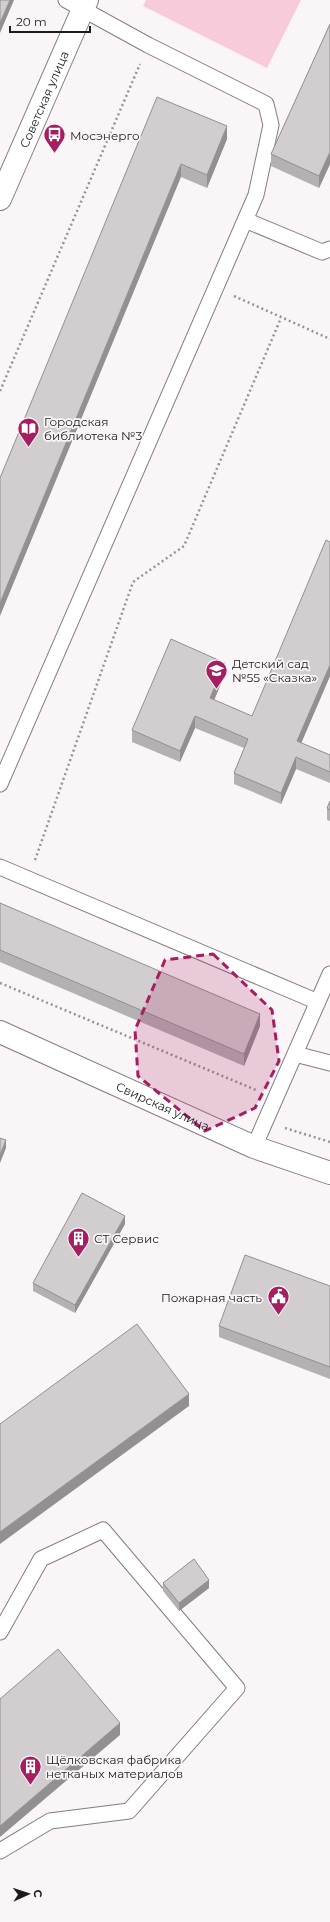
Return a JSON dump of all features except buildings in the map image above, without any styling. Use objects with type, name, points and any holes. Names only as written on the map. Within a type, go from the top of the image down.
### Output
[{"type":"street","name":"Советская улица","points":[[0,199],[5,174],[79,3]]},
{"type":"street","name":"Свирская улица","points":[[0,1032],[254,1147],[330,1173]]},
{"type":"lane","points":[[0,784],[256,195],[272,126],[266,104],[148,45],[79,3]]},
{"type":"lane","points":[[245,220],[327,254]]},
{"type":"lane","points":[[0,867],[318,1002]]},
{"type":"lane","points":[[254,1147],[330,974]]},
{"type":"lane","points":[[295,1054],[330,1063]]},
{"type":"lane","points":[[0,1632],[41,1559],[103,1530],[237,1688],[129,1811],[50,1820],[0,1851]]},
{"type":"path","points":[[0,391],[148,45]]},
{"type":"path","points":[[216,287],[281,318],[330,338]]},
{"type":"path","points":[[29,879],[133,582],[184,546],[281,318]]},
{"type":"path","points":[[0,983],[275,1098]]},
{"type":"path","points":[[265,1121],[330,1142]]},
{"type":"highlighted area","points":[[213,954],[272,1010],[279,1061],[255,1108],[205,1131],[138,1076],[135,1030],[165,960]]},
{"type":"shaded area","points":[[146,0],[301,0],[267,68],[143,6]]},
{"type":"place","name":"Мосэнерго","points":[[54,154]]},
{"type":"place","name":"Городская библиотека №3","points":[[28,448]]},
{"type":"place","name":"Детский сад №55 «Сказка»","points":[[216,690]]},
{"type":"place","name":"СТ Сервис","points":[[78,1258]]},
{"type":"place","name":"Пожарная часть","points":[[278,1316]]},
{"type":"place","name":"Щёлковская фабрика нетканых материалов","points":[[30,1786]]}]
